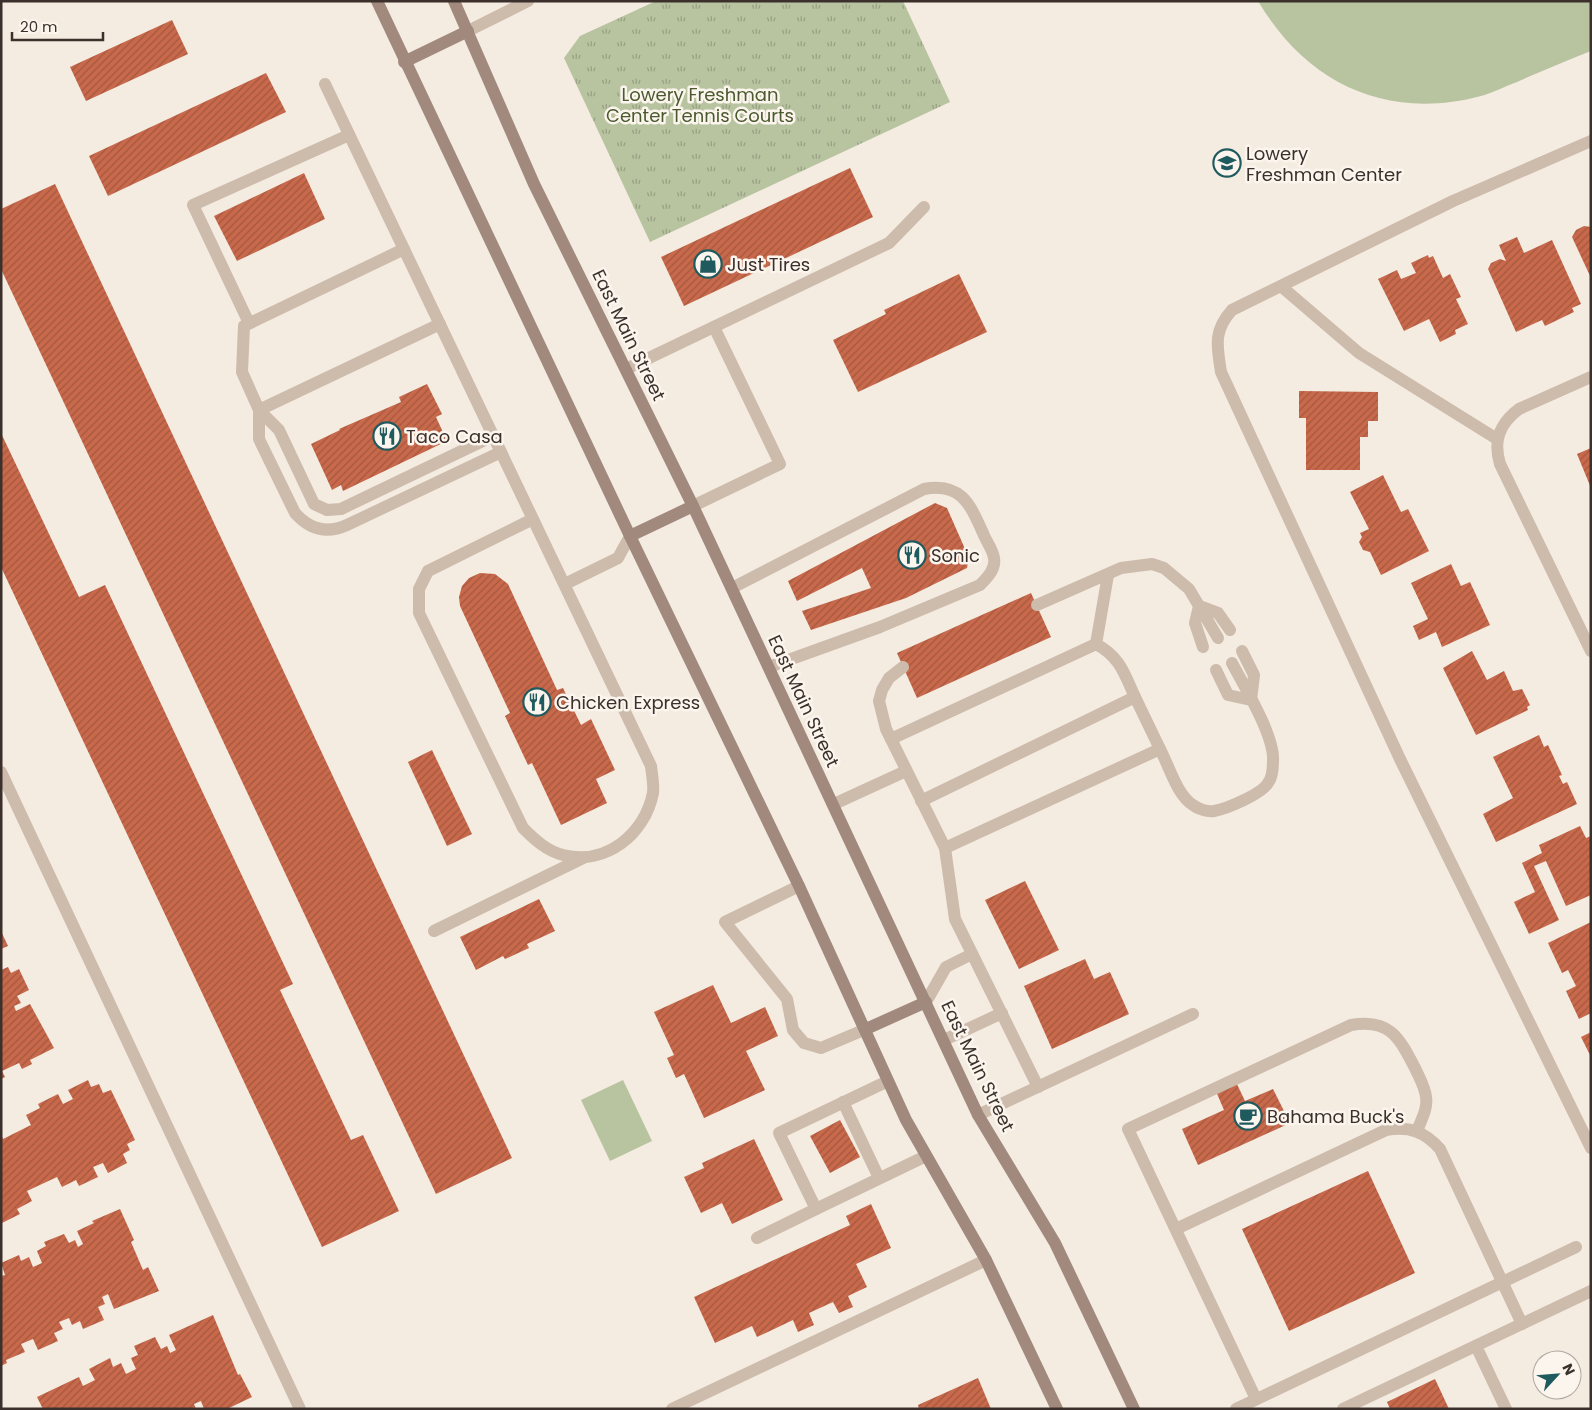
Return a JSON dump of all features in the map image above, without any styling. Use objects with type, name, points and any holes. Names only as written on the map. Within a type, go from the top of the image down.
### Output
[{"type":"main road","points":[[377,1],[404,62],[630,536],[799,886],[906,1120],[986,1260],[1057,1409]]},
{"type":"main road","name":"East Main Street","points":[[454,1],[534,184],[693,506],[978,1115],[1055,1243],[1134,1409]]},
{"type":"main road","points":[[404,62],[468,31]]},
{"type":"main road","points":[[630,536],[693,506]]},
{"type":"main road","points":[[866,1029],[926,1002]]},
{"type":"street","points":[[468,31],[528,1]]},
{"type":"street","points":[[325,84],[651,766],[653,791],[647,815],[632,836],[612,850],[585,857],[434,931]]},
{"type":"street","points":[[249,323],[193,205],[349,135]]},
{"type":"street","points":[[1591,141],[1452,201],[1232,310],[1224,319],[1216,341],[1221,372],[1400,759],[1591,1148]]},
{"type":"street","points":[[626,369],[890,243],[924,207]]},
{"type":"street","points":[[404,249],[244,326],[242,372],[259,410],[279,430],[314,504],[327,510],[341,509],[493,436]]},
{"type":"street","points":[[1282,286],[1359,354],[1497,439]]},
{"type":"street","points":[[259,410],[440,324]]},
{"type":"street","points":[[693,506],[780,464],[714,327]]},
{"type":"street","points":[[1591,377],[1519,409],[1508,416],[1501,427],[1497,439],[1496,452],[1500,464],[1591,651]]},
{"type":"street","points":[[259,410],[259,438],[295,513],[303,522],[313,528],[324,531],[342,527],[501,452]]},
{"type":"street","points":[[732,588],[924,489],[936,487],[948,488],[968,502],[995,559],[991,574],[980,585],[880,627],[769,667]]},
{"type":"street","points":[[533,519],[428,571],[419,589],[419,613],[522,828],[540,845],[563,855],[585,857]]},
{"type":"street","points":[[565,584],[618,558],[630,536]]},
{"type":"street","points":[[1037,606],[1108,575],[1140,564],[1158,566],[1176,576],[1189,589],[1218,638]]},
{"type":"street","points":[[1096,644],[1108,575]]},
{"type":"street","points":[[1199,606],[1218,613],[1230,630]]},
{"type":"street","points":[[1199,606],[1195,623],[1203,647]]},
{"type":"street","points":[[1096,644],[1110,652],[1121,666],[1184,797],[1192,805],[1212,811],[1227,807],[1260,791],[1268,784],[1274,759],[1261,719],[1232,664]]},
{"type":"street","points":[[891,739],[1096,644]]},
{"type":"street","points":[[1242,651],[1254,675],[1251,700]]},
{"type":"street","points":[[903,667],[889,678],[882,690],[879,701],[891,739],[944,848],[956,919],[1038,1087]]},
{"type":"street","points":[[1216,670],[1228,694],[1251,700]]},
{"type":"street","points":[[921,801],[1135,697]]},
{"type":"street","points":[[944,848],[1160,749]]},
{"type":"street","points":[[834,804],[906,771]]},
{"type":"street","points":[[1,772],[300,1409]]},
{"type":"street","points":[[799,886],[725,922],[786,999],[793,1030],[804,1043],[821,1048],[866,1029]]},
{"type":"street","points":[[926,1002],[946,966],[972,954]]},
{"type":"street","points":[[944,1040],[1002,1013]]},
{"type":"street","points":[[978,1115],[1193,1014]]},
{"type":"street","points":[[1252,1404],[1176,1229],[1128,1129],[1351,1025],[1365,1022],[1380,1025],[1392,1032],[1402,1043],[1424,1087],[1427,1098],[1424,1113],[1416,1130]]},
{"type":"street","points":[[816,1209],[779,1133],[888,1081]]},
{"type":"street","points":[[843,1102],[879,1178]]},
{"type":"street","points":[[1176,1229],[1386,1130],[1402,1127],[1416,1130],[1430,1138],[1440,1149],[1501,1283],[1522,1324]]},
{"type":"street","points":[[757,1238],[926,1156]]},
{"type":"street","points":[[1236,1409],[1252,1404],[1576,1247]]},
{"type":"street","points":[[672,1409],[986,1260]]},
{"type":"street","points":[[1343,1409],[1591,1291]]},
{"type":"street","points":[[1476,1346],[1506,1409]]},
{"type":"green space","name":"Lowery Freshman Center Tennis Courts","points":[[656,1],[903,1],[950,102],[650,242],[564,58],[580,36]]},
{"type":"green space","points":[[1258,1],[1591,1],[1591,51],[1481,96],[1446,102],[1413,103],[1382,99],[1353,89],[1325,74],[1300,54],[1278,30]]},
{"type":"green space","points":[[623,1080],[652,1141],[610,1161],[581,1100]]},
{"type":"building","points":[[172,20],[188,54],[86,101],[70,67]]},
{"type":"building","points":[[266,73],[286,112],[108,196],[89,156]]},
{"type":"building","points":[[850,168],[873,217],[684,306],[661,257]]},
{"type":"building","points":[[304,173],[325,219],[237,261],[214,216]]},
{"type":"building","points":[[55,184],[512,1158],[436,1194],[1,269],[1,209]]},
{"type":"building","points":[[1584,226],[1591,227],[1591,278],[1572,237],[1576,230]]},
{"type":"building","points":[[1517,237],[1524,253],[1552,240],[1581,304],[1572,308],[1574,312],[1545,326],[1542,320],[1516,332],[1488,269],[1491,263],[1500,259],[1506,261],[1499,245]]},
{"type":"building","points":[[1428,255],[1429,258],[1433,256],[1443,278],[1450,274],[1461,297],[1456,299],[1468,324],[1455,330],[1456,334],[1440,342],[1429,319],[1404,331],[1378,279],[1397,270],[1401,279],[1416,273],[1411,263]]},
{"type":"building","points":[[959,274],[987,332],[858,392],[833,340],[886,314],[884,310]]},
{"type":"building","name":"Taco Casa","points":[[427,384],[442,414],[436,417],[447,441],[343,491],[341,485],[332,490],[311,444],[339,429],[401,402],[399,397]]},
{"type":"building","points":[[1299,391],[1378,392],[1378,421],[1368,421],[1368,437],[1360,437],[1360,470],[1306,470],[1306,418],[1299,418]]},
{"type":"building","points":[[1,433],[79,597],[105,585],[293,984],[280,990],[351,1140],[363,1135],[399,1211],[322,1247],[1,567]]},
{"type":"building","points":[[1591,448],[1591,488],[1577,454]]},
{"type":"building","points":[[1383,475],[1401,512],[1408,509],[1429,551],[1381,575],[1370,552],[1363,550],[1359,542],[1362,537],[1360,533],[1369,529],[1350,492]]},
{"type":"building","points":[[935,503],[947,508],[969,558],[967,568],[906,598],[811,630],[802,611],[871,588],[862,568],[797,601],[788,581]]},
{"type":"building","points":[[1451,564],[1461,586],[1470,582],[1490,625],[1442,647],[1436,632],[1419,640],[1413,626],[1428,619],[1411,583]]},
{"type":"building","name":"Chicken Express","points":[[480,573],[495,574],[508,584],[557,690],[563,688],[581,725],[591,719],[615,770],[596,779],[607,803],[561,825],[532,763],[528,765],[505,716],[510,713],[460,606],[459,597],[462,586],[469,578]]},
{"type":"building","points":[[1031,593],[1051,637],[917,698],[897,653]]},
{"type":"building","points":[[1472,651],[1487,680],[1504,671],[1513,691],[1522,689],[1530,705],[1527,707],[1528,710],[1476,735],[1443,668]]},
{"type":"building","points":[[1539,735],[1544,747],[1548,745],[1562,775],[1559,776],[1563,784],[1567,782],[1577,804],[1496,842],[1483,814],[1513,798],[1493,757]]},
{"type":"building","points":[[432,750],[472,834],[447,846],[408,762]]},
{"type":"building","points":[[1580,826],[1586,838],[1591,836],[1591,895],[1566,906],[1546,861],[1534,866],[1559,920],[1529,934],[1514,902],[1535,892],[1522,863],[1542,853],[1539,845]]},
{"type":"building","points":[[1025,881],[1059,950],[1019,969],[985,900]]},
{"type":"building","points":[[539,899],[555,931],[527,944],[529,948],[505,959],[503,956],[476,970],[460,937]]},
{"type":"building","points":[[1591,922],[1591,1013],[1579,1019],[1566,991],[1576,986],[1568,970],[1562,973],[1548,943]]},
{"type":"building","points":[[1,931],[8,946],[1,949]]},
{"type":"building","points":[[1085,959],[1094,979],[1110,972],[1129,1014],[1052,1049],[1024,986]]},
{"type":"building","points":[[8,967],[11,973],[19,969],[29,990],[17,996],[21,1003],[14,1006],[16,1011],[30,1004],[54,1048],[30,1060],[32,1064],[22,1069],[19,1063],[2,1071],[5,1077],[1,1079],[1,970]]},
{"type":"building","points":[[713,985],[731,1023],[765,1007],[778,1036],[746,1051],[765,1090],[704,1118],[684,1074],[676,1078],[667,1058],[674,1055],[654,1012]]},
{"type":"building","points":[[1591,1032],[1591,1057],[1581,1037]]},
{"type":"building","points":[[88,1080],[91,1087],[99,1084],[103,1093],[111,1090],[135,1140],[127,1144],[130,1150],[123,1154],[127,1163],[108,1173],[103,1163],[93,1167],[98,1177],[79,1186],[76,1180],[62,1187],[57,1177],[27,1191],[32,1201],[17,1209],[20,1214],[2,1223],[1,1134],[3,1139],[31,1125],[26,1115],[40,1108],[38,1104],[58,1094],[63,1104],[73,1099],[68,1090]]},
{"type":"building","name":"Bahama Buck's","points":[[1235,1080],[1245,1101],[1273,1089],[1290,1123],[1198,1165],[1182,1129],[1224,1110],[1215,1089]]},
{"type":"building","points":[[840,1120],[860,1157],[830,1173],[810,1136]]},
{"type":"building","points":[[754,1139],[783,1200],[732,1224],[722,1203],[701,1213],[684,1177],[704,1168],[702,1163]]},
{"type":"building","points":[[1368,1171],[1415,1273],[1289,1331],[1242,1229]]},
{"type":"building","points":[[871,1204],[891,1248],[856,1264],[867,1287],[848,1296],[853,1307],[839,1313],[833,1302],[809,1313],[814,1325],[798,1332],[793,1320],[757,1337],[752,1326],[715,1343],[694,1297],[850,1225],[846,1216]]},
{"type":"building","points":[[120,1209],[134,1240],[131,1242],[143,1270],[148,1267],[159,1291],[114,1309],[108,1294],[102,1297],[105,1304],[98,1307],[104,1320],[83,1329],[80,1321],[72,1325],[69,1318],[59,1322],[63,1329],[54,1333],[58,1341],[38,1350],[33,1339],[21,1344],[25,1352],[6,1360],[7,1363],[1,1366],[1,1276],[5,1275],[1,1263],[19,1255],[21,1261],[29,1257],[33,1267],[42,1263],[37,1251],[46,1246],[44,1242],[64,1234],[69,1243],[75,1240],[78,1247],[83,1244],[77,1231],[94,1223],[92,1221]]},
{"type":"building","points":[[213,1315],[238,1375],[240,1374],[252,1397],[227,1409],[204,1409],[201,1401],[194,1404],[196,1409],[43,1409],[37,1397],[79,1377],[83,1386],[95,1380],[89,1369],[110,1358],[113,1367],[121,1363],[126,1374],[136,1369],[131,1358],[138,1355],[134,1346],[155,1337],[161,1349],[167,1346],[170,1353],[176,1350],[169,1335]]},
{"type":"building","points":[[978,1378],[991,1409],[919,1409],[918,1405]]},
{"type":"building","points":[[1435,1379],[1449,1409],[1390,1409],[1387,1402]]},
{"type":"place","name":"Lowery Freshman Center","points":[[1227,163]]},
{"type":"place","name":"Just Tires","points":[[708,264]]},
{"type":"place","name":"Taco Casa","points":[[387,436]]},
{"type":"place","name":"Sonic","points":[[912,555]]},
{"type":"place","name":"Chicken Express","points":[[537,702]]},
{"type":"place","name":"Bahama Buck's","points":[[1248,1116]]}]
